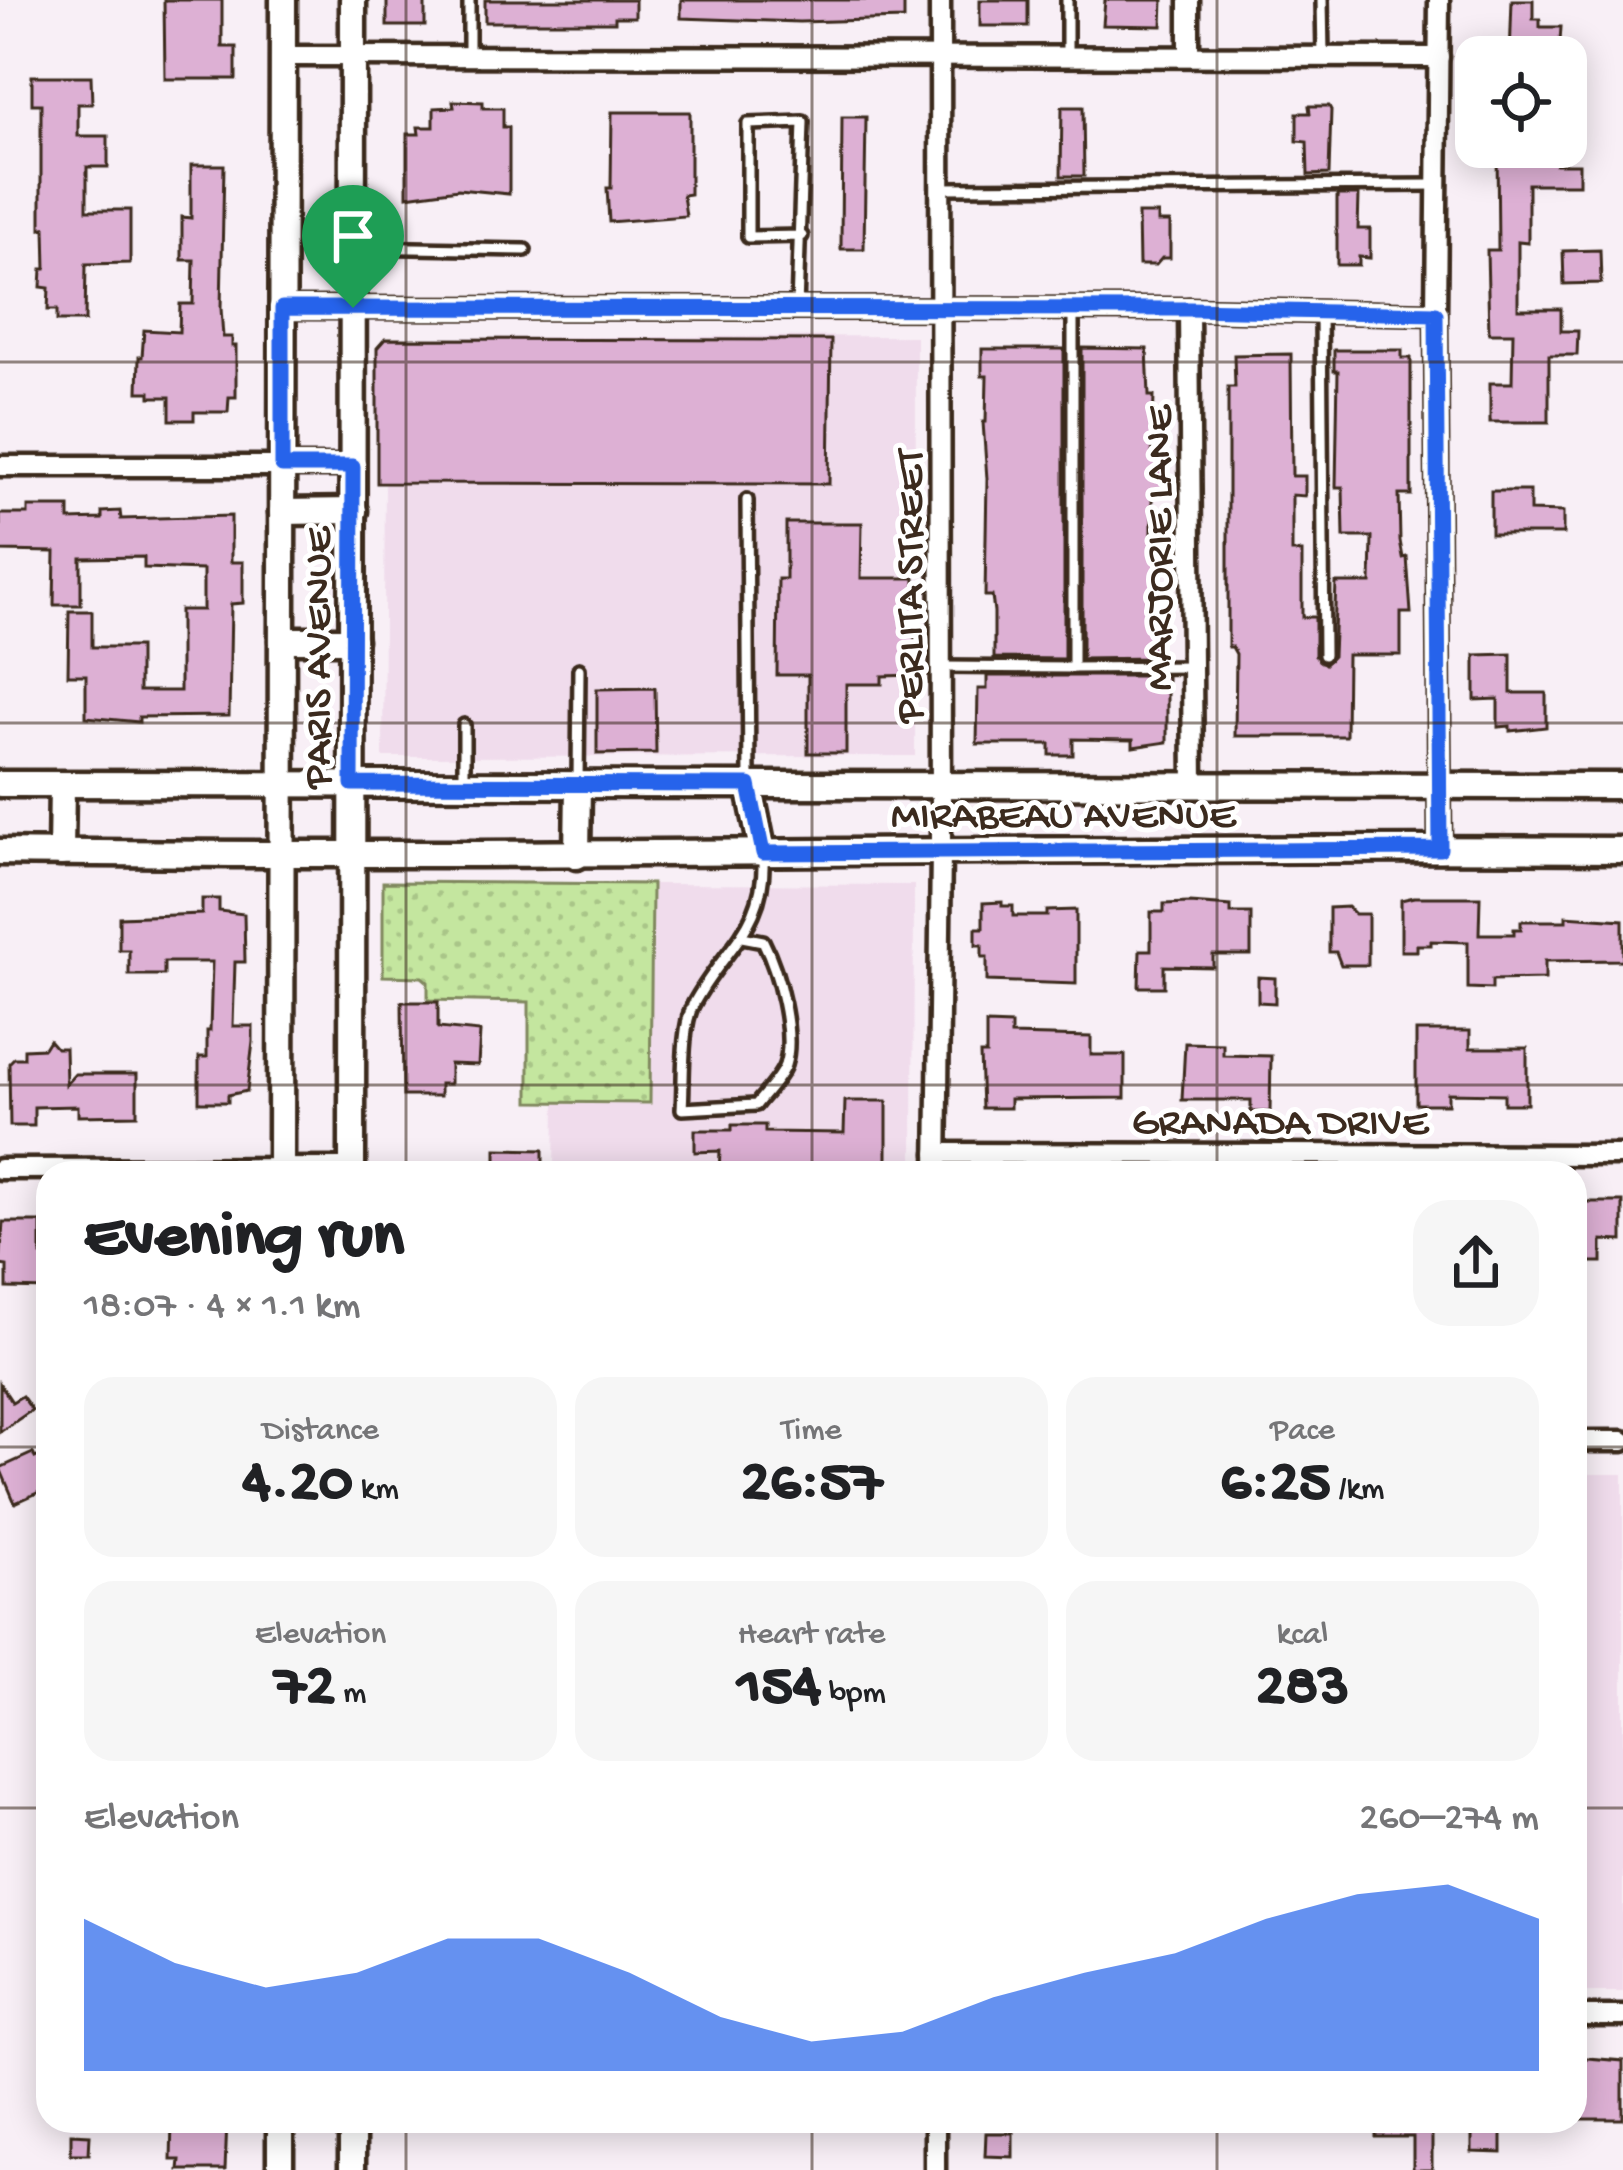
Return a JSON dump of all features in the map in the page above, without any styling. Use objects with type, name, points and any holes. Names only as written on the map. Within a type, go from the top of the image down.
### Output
[{"type":"street","name":"PARIS AVENUE","points":[[281,1161],[283,0]]},
{"type":"street","name":"PARIS AVENUE","points":[[352,1161],[352,784],[363,725],[352,640],[353,0]]},
{"type":"street","name":"PERLITA STREET","points":[[937,1161],[942,667],[940,0]]},
{"type":"street","points":[[1189,0],[1189,56]]},
{"type":"street","points":[[1439,0],[1440,849]]},
{"type":"street","points":[[283,56],[1439,57]]},
{"type":"street","points":[[282,308],[1189,309],[1436,314]]},
{"type":"street","name":"MARJORIE LANE","points":[[1189,309],[1193,787]]},
{"type":"street","points":[[0,466],[353,466]]},
{"type":"street","points":[[282,512],[354,511]]},
{"type":"street","points":[[282,640],[352,640]]},
{"type":"street","name":"MIRABEAU AVENUE","points":[[0,784],[1623,786]]},
{"type":"street","points":[[61,853],[62,784]]},
{"type":"street","points":[[577,856],[578,784]]},
{"type":"street","points":[[749,785],[763,853]]},
{"type":"street","name":"MIRABEAU AVENUE","points":[[0,852],[577,856],[941,850],[1623,850]]},
{"type":"street","name":"GRANADA DRIVE","points":[[1108,1161],[1623,1155]]},
{"type":"street","points":[[0,1169],[36,1169]]},
{"type":"street","points":[[1587,1441],[1623,1441]]},
{"type":"street","points":[[1587,2016],[1623,2016]]},
{"type":"street","points":[[280,2133],[280,2170]]},
{"type":"street","points":[[352,2133],[352,2170]]},
{"type":"street","points":[[935,2133],[935,2170]]},
{"type":"lane","points":[[469,0],[469,56]]},
{"type":"lane","points":[[1066,56],[1067,0]]},
{"type":"lane","points":[[1322,0],[1323,56]]},
{"type":"lane","points":[[797,309],[802,236],[803,122],[748,124],[748,237],[802,236]]},
{"type":"lane","points":[[941,188],[1438,185]]},
{"type":"lane","points":[[353,247],[525,250]]},
{"type":"lane","points":[[1072,668],[1073,310]]},
{"type":"lane","points":[[1321,312],[1324,655]]},
{"type":"lane","points":[[747,500],[749,785]]},
{"type":"lane","points":[[942,667],[1192,667]]},
{"type":"lane","points":[[578,784],[580,670]]},
{"type":"lane","points":[[464,724],[464,784]]},
{"type":"lane","points":[[742,937],[763,941],[772,958],[783,1003],[785,1066],[756,1105],[682,1109],[691,1009],[742,937],[764,881],[763,853]]},
{"type":"shaded area","points":[[916,336],[915,756],[383,757],[386,338]]},
{"type":"shaded area","points":[[652,884],[914,885],[913,1161],[554,1161],[555,1103],[650,1102]]},
{"type":"shaded area","points":[[1587,1474],[1623,1474],[1623,1992],[1587,1992]]},
{"type":"green space","points":[[383,882],[652,884],[650,1103],[529,1102],[529,1002],[428,1000],[428,982],[422,977],[383,976]]},
{"type":"building","points":[[164,0],[222,0],[222,47],[236,47],[236,79],[165,79]]},
{"type":"building","points":[[387,0],[425,0],[425,26],[387,26]]},
{"type":"building","points":[[485,0],[635,0],[635,17],[615,17],[615,22],[485,22]]},
{"type":"building","points":[[681,0],[904,0],[904,19],[681,18]]},
{"type":"building","points":[[980,0],[1028,0],[1028,26],[980,26]]},
{"type":"building","points":[[1105,0],[1163,0],[1162,26],[1103,25]]},
{"type":"building","points":[[1512,0],[1533,0],[1533,19],[1540,19],[1540,27],[1561,27],[1560,36],[1511,36]]},
{"type":"building","points":[[32,76],[91,76],[92,104],[78,104],[78,136],[108,136],[108,167],[87,167],[87,210],[130,210],[130,263],[86,264],[85,321],[57,321],[57,310],[48,310],[49,288],[41,287],[42,269],[46,269],[45,228],[41,229],[41,104],[32,104]]},
{"type":"building","points":[[453,101],[503,108],[503,127],[509,127],[509,194],[458,189],[407,196],[407,134],[419,134],[418,127],[434,127],[434,108],[454,107]]},
{"type":"building","points":[[1309,106],[1331,110],[1329,174],[1308,175],[1307,142],[1297,141],[1297,113],[1310,113]]},
{"type":"building","points":[[1062,107],[1083,107],[1084,176],[1061,176]]},
{"type":"building","points":[[612,112],[690,112],[690,194],[683,195],[686,216],[609,222]]},
{"type":"building","points":[[842,117],[866,117],[864,249],[841,249]]},
{"type":"building","points":[[191,165],[224,165],[221,308],[223,337],[232,337],[232,346],[236,346],[236,397],[229,397],[228,412],[194,412],[194,420],[170,420],[170,397],[138,392],[139,357],[144,330],[179,332],[180,304],[193,304],[194,260],[182,260],[182,217],[191,218]]},
{"type":"building","points":[[1497,168],[1579,168],[1579,184],[1528,184],[1528,243],[1518,242],[1518,309],[1561,309],[1561,331],[1578,331],[1577,355],[1549,355],[1549,422],[1490,422],[1490,383],[1512,383],[1513,333],[1489,333],[1487,250],[1498,250]]},
{"type":"building","points":[[1337,195],[1359,195],[1358,229],[1370,229],[1370,258],[1359,257],[1359,265],[1337,265]]},
{"type":"building","points":[[1138,214],[1158,214],[1158,222],[1170,222],[1170,258],[1156,265],[1139,265]]},
{"type":"building","points":[[1600,250],[1601,283],[1564,284],[1563,251]]},
{"type":"building","points":[[385,339],[831,340],[829,484],[377,483],[377,348]]},
{"type":"building","points":[[1082,348],[1147,349],[1149,396],[1154,396],[1152,459],[1163,459],[1163,490],[1152,490],[1152,555],[1157,555],[1160,590],[1154,658],[1082,659]]},
{"type":"building","points":[[982,349],[1064,349],[1064,659],[994,658],[992,596],[985,596],[987,376],[982,376]]},
{"type":"building","points":[[1334,350],[1402,350],[1402,358],[1411,358],[1411,495],[1399,495],[1400,541],[1403,558],[1407,557],[1411,613],[1401,613],[1401,655],[1347,655],[1346,736],[1235,736],[1236,654],[1228,647],[1228,387],[1235,387],[1234,355],[1291,354],[1292,476],[1305,476],[1305,496],[1292,495],[1292,552],[1302,552],[1302,617],[1315,617],[1315,656],[1325,664],[1333,656],[1336,583],[1371,583],[1372,537],[1344,537],[1343,487],[1336,487],[1338,371],[1334,371]]},
{"type":"building","points":[[1491,491],[1530,491],[1530,511],[1563,512],[1563,534],[1491,534]]},
{"type":"building","points":[[28,507],[69,507],[69,520],[102,519],[102,512],[120,511],[121,519],[231,516],[231,562],[243,562],[243,603],[231,604],[229,716],[139,717],[139,722],[86,717],[86,675],[68,675],[69,611],[92,611],[92,647],[139,647],[139,691],[180,691],[180,610],[203,610],[203,570],[144,568],[144,557],[81,558],[81,605],[54,605],[55,552],[0,551],[0,514],[28,514]]},
{"type":"building","points":[[786,523],[862,523],[861,578],[915,578],[914,675],[882,676],[882,684],[846,684],[846,753],[808,753],[808,675],[777,675],[778,579],[786,579]]},
{"type":"building","points":[[1511,654],[1511,693],[1546,693],[1546,727],[1510,731],[1510,726],[1498,727],[1498,699],[1475,700],[1475,655]]},
{"type":"building","points":[[987,676],[1167,676],[1167,742],[1133,747],[1133,740],[1073,739],[1073,755],[1050,755],[1050,744],[977,744],[978,689],[987,689]]},
{"type":"building","points":[[655,688],[656,753],[597,754],[597,689]]},
{"type":"building","points":[[1480,897],[1479,934],[1514,934],[1514,929],[1521,929],[1521,921],[1566,921],[1566,916],[1623,920],[1623,960],[1545,961],[1545,979],[1492,980],[1492,989],[1468,988],[1468,942],[1431,941],[1431,945],[1417,945],[1417,951],[1401,951],[1401,900]]},
{"type":"building","points":[[202,899],[219,899],[219,911],[244,914],[245,962],[235,962],[233,1026],[253,1026],[253,1042],[247,1091],[228,1095],[228,1102],[199,1102],[199,1057],[207,1057],[210,1031],[212,962],[164,962],[164,975],[129,975],[129,950],[119,950],[119,917],[202,914]]},
{"type":"building","points":[[1002,902],[1002,906],[1013,906],[1013,916],[1076,910],[1076,984],[987,981],[987,957],[982,957],[982,945],[976,945],[976,928],[983,928],[983,903]]},
{"type":"building","points":[[1164,904],[1231,906],[1231,913],[1251,913],[1251,955],[1213,955],[1213,967],[1164,966],[1164,987],[1139,987],[1140,950],[1151,950],[1151,912],[1164,912]]},
{"type":"building","points":[[1348,907],[1355,914],[1368,914],[1368,965],[1341,965],[1336,952],[1329,952],[1329,908]]},
{"type":"building","points":[[1258,977],[1275,978],[1275,1003],[1258,1002]]},
{"type":"building","points":[[402,1002],[438,1002],[438,1028],[480,1032],[478,1065],[450,1064],[450,1084],[440,1084],[440,1096],[403,1096]]},
{"type":"building","points":[[986,1024],[1011,1025],[1011,1035],[1091,1037],[1091,1055],[1125,1055],[1125,1098],[1010,1099],[1010,1108],[982,1108],[980,1054],[986,1054]]},
{"type":"building","points":[[1416,1031],[1470,1031],[1470,1048],[1527,1048],[1527,1104],[1504,1104],[1504,1094],[1448,1093],[1448,1104],[1416,1104]]},
{"type":"building","points":[[49,1040],[56,1048],[65,1048],[66,1084],[75,1074],[137,1074],[137,1115],[78,1116],[78,1106],[34,1107],[34,1126],[10,1126],[9,1063],[24,1058],[24,1049],[44,1048]]},
{"type":"building","points":[[1185,1043],[1223,1044],[1223,1055],[1271,1056],[1270,1112],[1251,1112],[1251,1100],[1182,1100]]},
{"type":"building","points":[[845,1101],[887,1101],[887,1161],[720,1161],[720,1151],[695,1152],[695,1130],[732,1130],[732,1125],[765,1125],[765,1132],[844,1133]]},
{"type":"building","points":[[496,1149],[543,1150],[543,1161],[496,1161]]},
{"type":"building","points":[[1587,1202],[1623,1202],[1623,1241],[1602,1240],[1602,1262],[1587,1262]]},
{"type":"building","points":[[3,1222],[36,1222],[36,1289],[7,1288],[7,1266],[0,1265]]},
{"type":"building","points":[[0,1384],[12,1402],[22,1396],[32,1410],[0,1432]]},
{"type":"building","points":[[33,1453],[36,1493],[15,1503],[0,1468]]},
{"type":"building","points":[[1587,2058],[1623,2061],[1623,2119],[1587,2119]]},
{"type":"building","points":[[172,2133],[227,2133],[225,2170],[179,2170],[180,2160],[171,2160]]},
{"type":"building","points":[[986,2133],[1013,2133],[1013,2157],[985,2156]]},
{"type":"building","points":[[1376,2133],[1432,2133],[1432,2170],[1413,2170],[1413,2137],[1376,2137]]},
{"type":"building","points":[[1472,2133],[1502,2133],[1502,2153],[1472,2152]]},
{"type":"building","points":[[71,2134],[90,2135],[89,2154],[71,2154]]},
{"type":"route","points":[[282,308],[353,308],[1189,309],[1436,314],[1440,849],[763,853],[749,785],[352,784],[353,466],[282,466],[282,308]]}]
